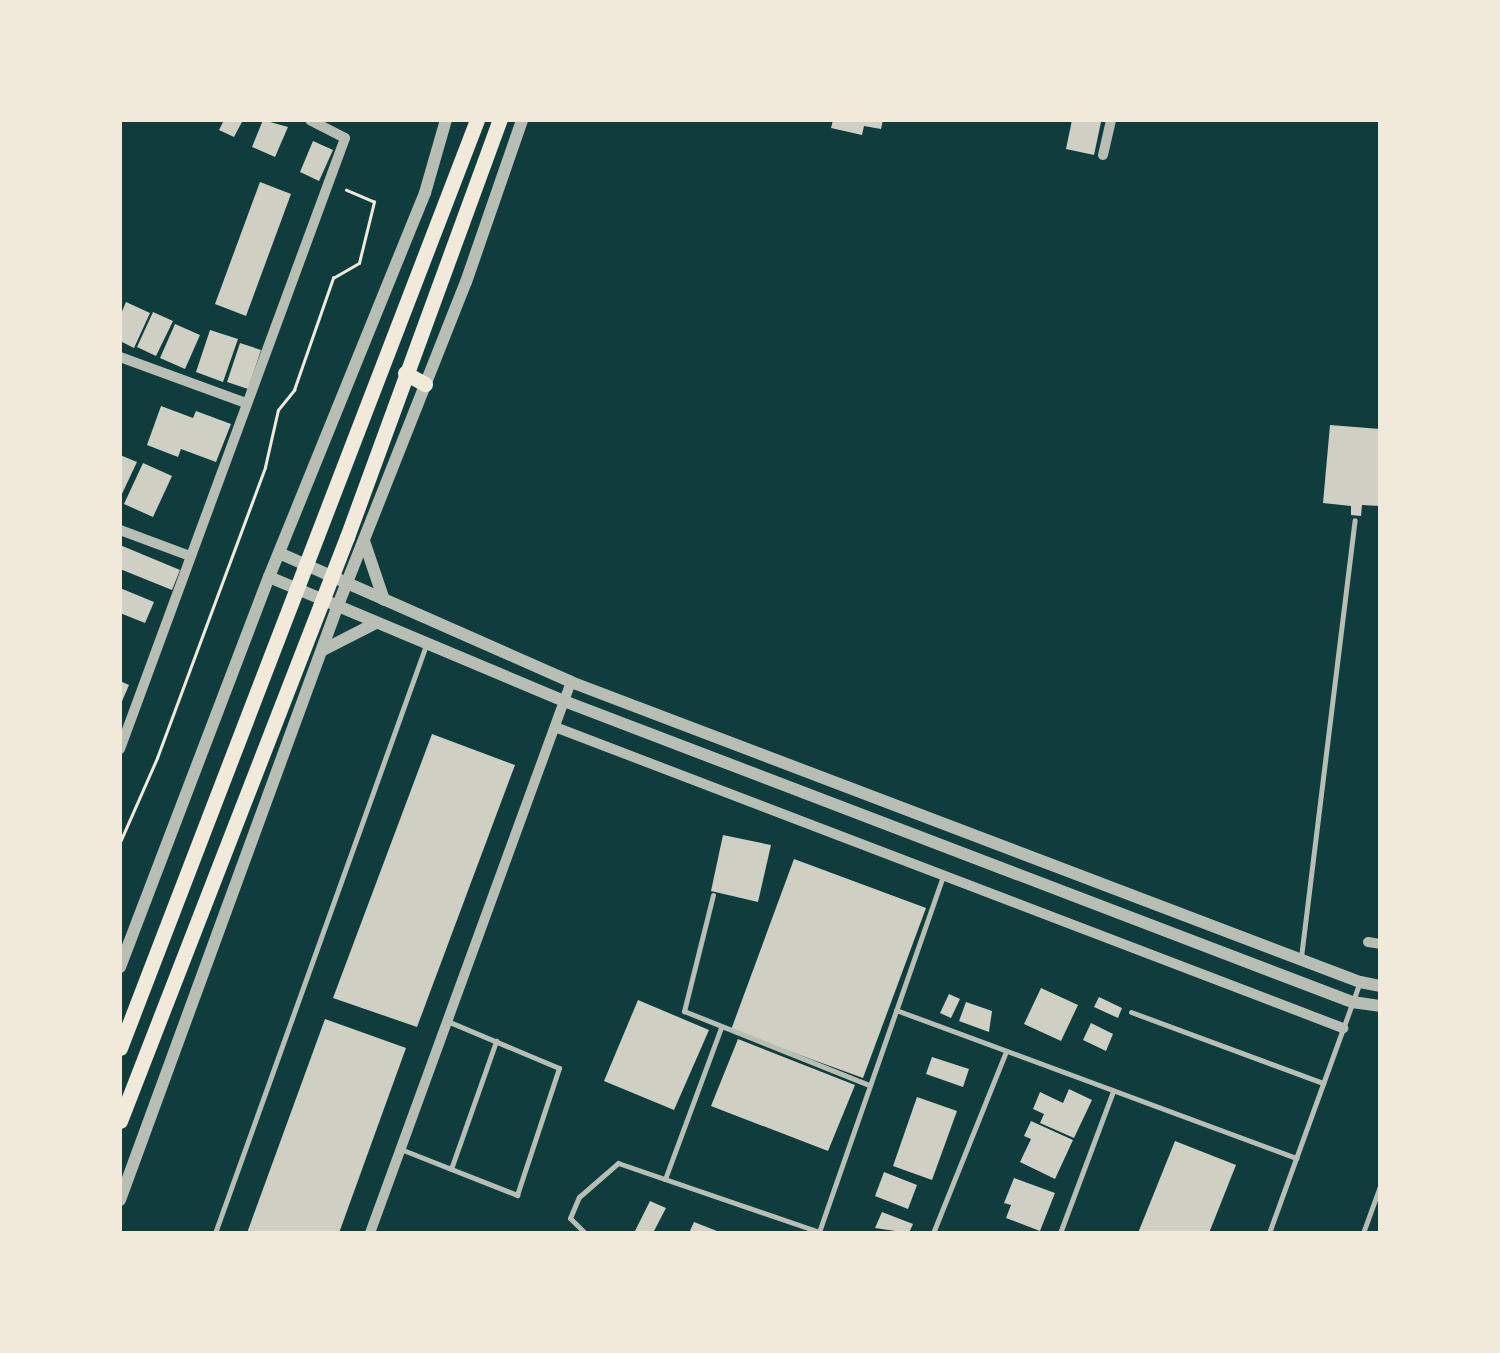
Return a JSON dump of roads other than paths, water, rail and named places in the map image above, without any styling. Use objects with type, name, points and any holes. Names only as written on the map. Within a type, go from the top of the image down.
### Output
[{"type":"highway","points":[[120,1048],[477,120]]},
{"type":"highway","points":[[120,1121],[374,462],[500,120]]},
{"type":"highway","points":[[405,373],[425,384]]},
{"type":"street","points":[[120,749],[344,138],[310,120]]},
{"type":"street","points":[[120,1200],[338,605],[522,120]]},
{"type":"street","points":[[1104,155],[1111,120]]},
{"type":"street","points":[[120,967],[279,553],[425,193],[443,123]]},
{"type":"street","points":[[120,357],[246,403]]},
{"type":"street","points":[[120,530],[190,556]]},
{"type":"street","points":[[364,540],[384,600]]},
{"type":"street","points":[[279,553],[571,682],[1301,960],[1380,986]]},
{"type":"street","points":[[270,577],[564,701],[1352,1002],[1380,1006]]},
{"type":"street","points":[[321,652],[376,624]]},
{"type":"street","points":[[370,1233],[571,682]]},
{"type":"street","points":[[555,727],[1343,1028]]},
{"type":"lane","points":[[1301,960],[1356,520]]},
{"type":"lane","points":[[215,1233],[428,642]]},
{"type":"lane","points":[[585,1233],[570,1218],[579,1197],[618,1163],[821,1232],[944,875]]},
{"type":"lane","points":[[713,895],[684,1011],[869,1085]]},
{"type":"lane","points":[[1269,1233],[1360,982]]},
{"type":"lane","points":[[896,1010],[1296,1158]]},
{"type":"lane","points":[[1131,1012],[1323,1084]]},
{"type":"lane","points":[[400,1149],[517,1195],[560,1068],[447,1021]]},
{"type":"lane","points":[[665,1179],[721,1028]]},
{"type":"lane","points":[[451,1169],[496,1041]]},
{"type":"lane","points":[[933,1233],[1006,1051]]},
{"type":"lane","points":[[1060,1233],[1112,1091]]},
{"type":"lane","points":[[1363,1233],[1380,1186]]}]
